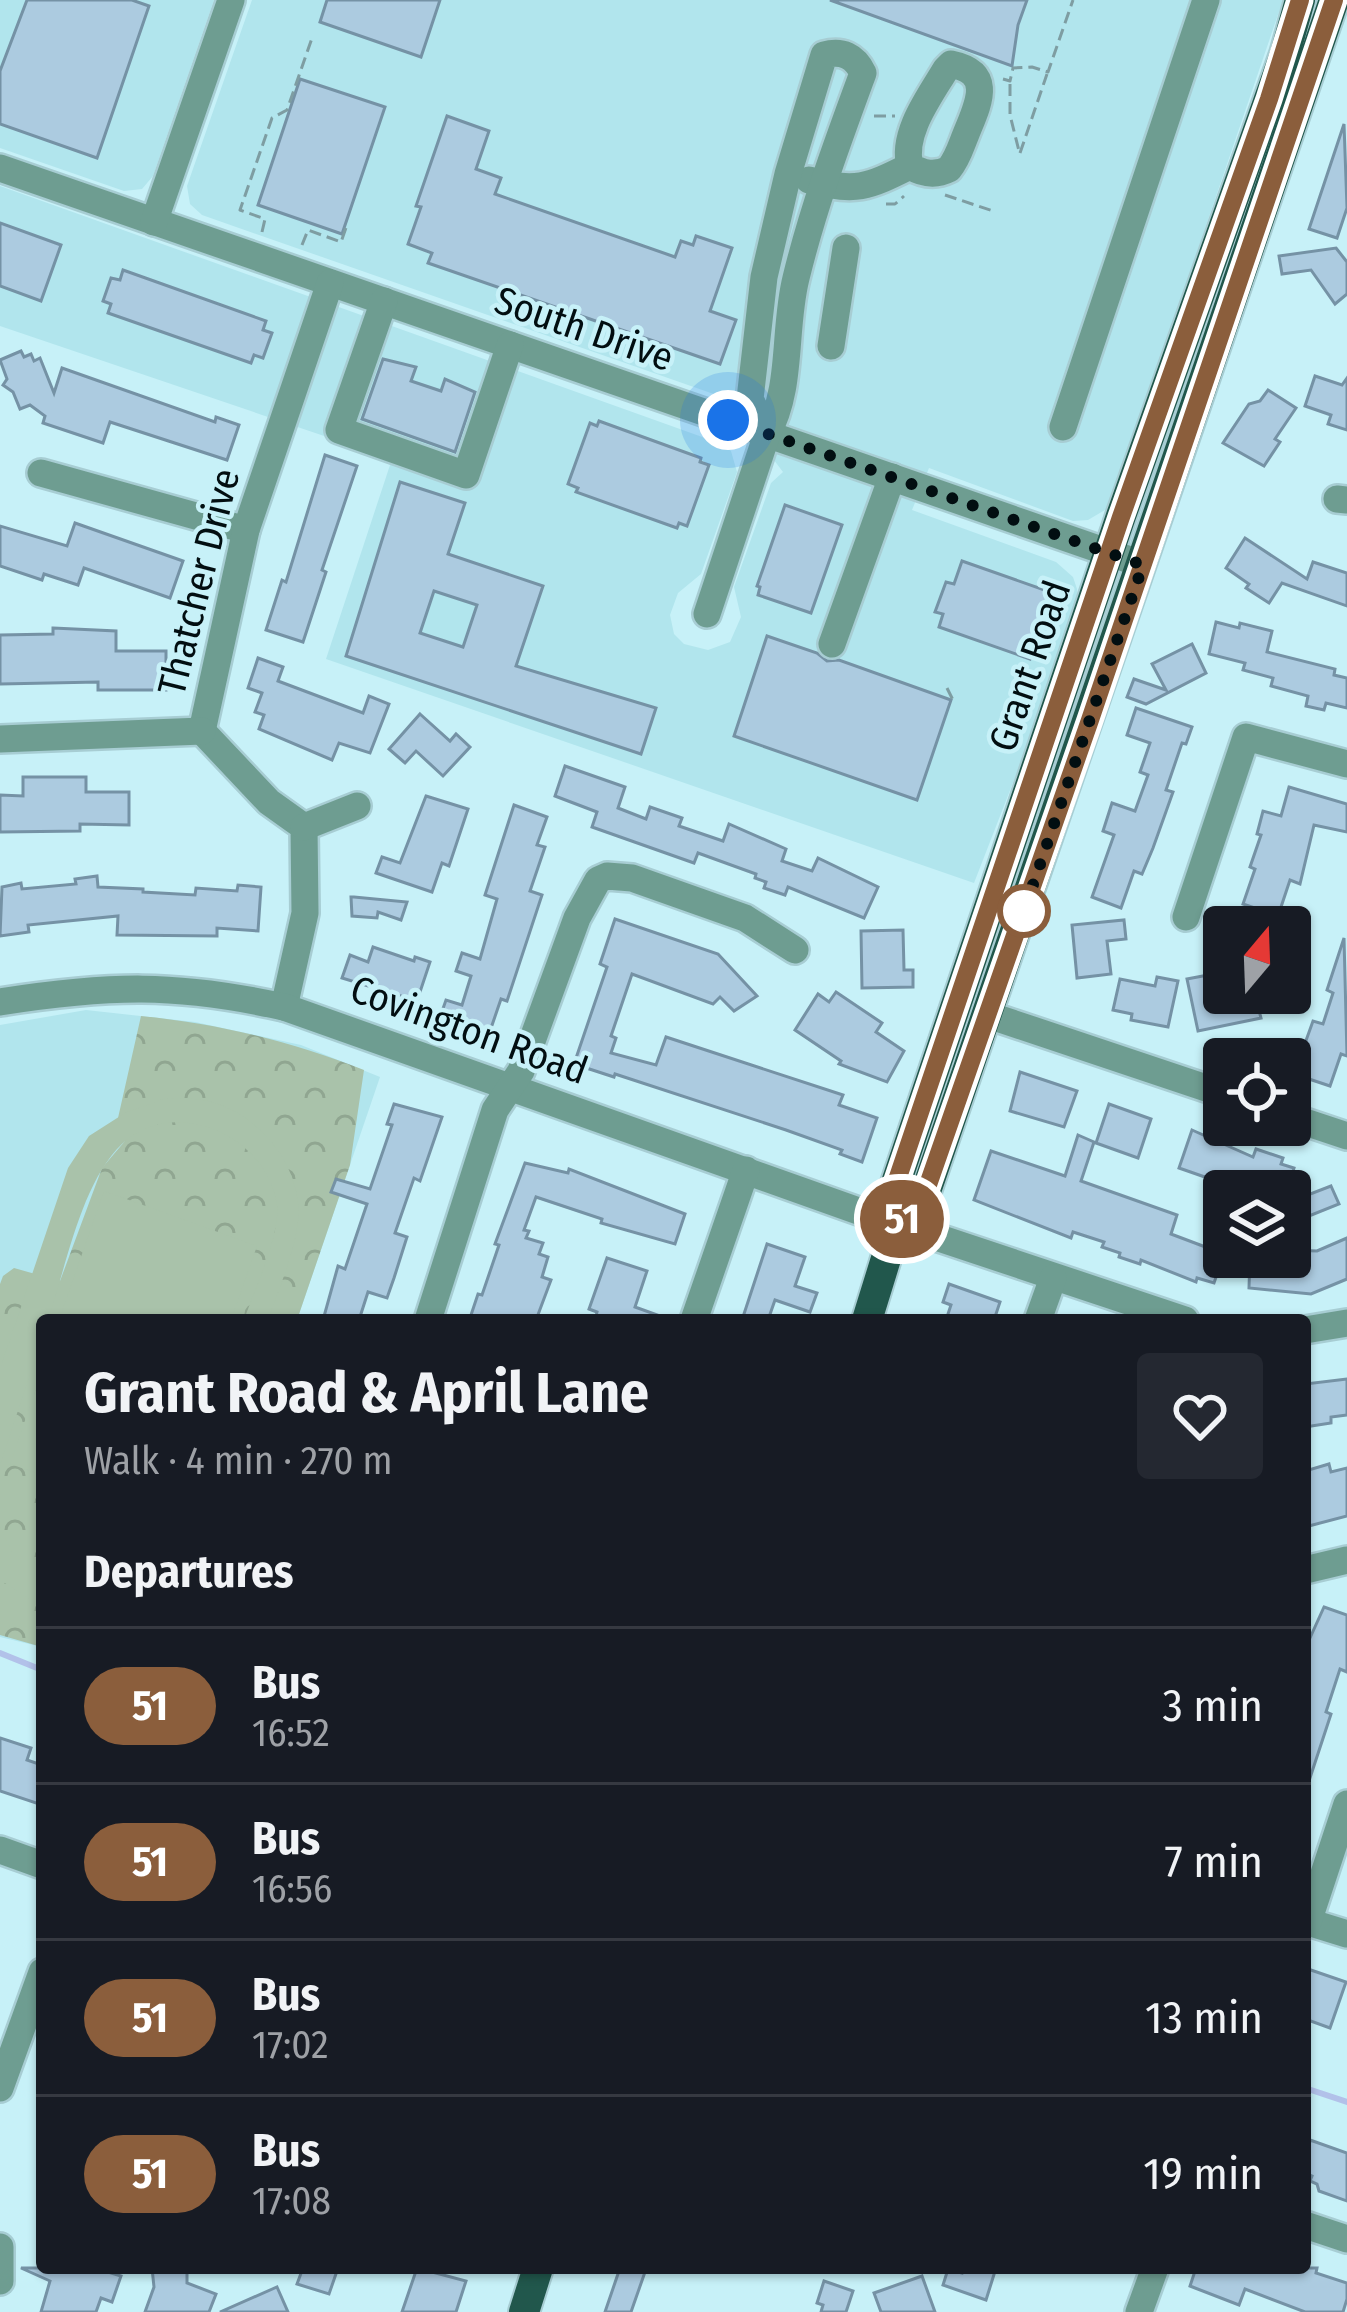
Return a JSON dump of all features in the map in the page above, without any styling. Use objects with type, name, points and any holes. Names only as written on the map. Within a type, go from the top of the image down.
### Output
[{"type":"main road","name":"Grant Road","points":[[869,1314],[897,1223],[893,1192],[1300,0]]},
{"type":"main road","name":"Grant Road","points":[[897,1223],[922,1202],[1334,0]]},
{"type":"main road","points":[[524,2312],[536,2274]]},
{"type":"street","points":[[154,222],[231,0]]},
{"type":"street","points":[[1063,427],[1207,0]]},
{"type":"street","points":[[707,614],[767,434],[780,409],[794,283],[821,184],[863,73],[858,62],[845,54],[824,55],[788,174],[762,296],[750,399],[767,434]]},
{"type":"street","points":[[788,174],[848,190],[872,185],[910,166]]},
{"type":"street","name":"South Drive","points":[[0,168],[1143,565]]},
{"type":"street","points":[[831,346],[846,248]]},
{"type":"street","name":"Thatcher Drive","points":[[304,827],[269,802],[202,731],[246,530],[330,283]]},
{"type":"street","points":[[762,296],[777,286],[794,283],[838,296]]},
{"type":"street","points":[[384,301],[339,430],[466,475],[510,345]]},
{"type":"street","points":[[40,473],[246,530]]},
{"type":"street","points":[[832,644],[892,477]]},
{"type":"street","points":[[0,739],[202,731]]},
{"type":"street","points":[[1186,917],[1246,737],[1347,764]]},
{"type":"street","points":[[284,1006],[304,913],[304,827],[357,806]]},
{"type":"street","points":[[430,1314],[495,1110],[521,1071],[577,918],[598,880],[632,878],[745,918],[795,950]]},
{"type":"street","name":"Covington Road","points":[[0,1002],[80,989],[138,986],[194,990],[284,1006],[1166,1314]]},
{"type":"street","points":[[988,1015],[1203,1087]]},
{"type":"street","points":[[1311,1124],[1347,1136]]},
{"type":"street","points":[[696,1314],[746,1170]]},
{"type":"street","points":[[1040,1314],[1053,1278]]},
{"type":"street","points":[[1311,1329],[1347,1323]]},
{"type":"street","points":[[1311,1569],[1347,1560]]},
{"type":"street","points":[[1311,1908],[1347,1804]]},
{"type":"street","points":[[0,1850],[36,1863]]},
{"type":"street","points":[[1311,1923],[1347,1934]]},
{"type":"street","points":[[0,2088],[36,1989]]},
{"type":"street","points":[[1311,2226],[1347,2239]]},
{"type":"street","points":[[0,2247],[0,2281]]},
{"type":"street","points":[[1139,2312],[1153,2274]]},
{"type":"path","points":[[1048,72],[1013,68],[1012,126],[1020,153],[1048,72],[1072,0]]},
{"type":"path","points":[[262,232],[265,219],[240,210],[272,118],[287,110],[312,38]]},
{"type":"path","points":[[992,78],[1010,80]]},
{"type":"path","points":[[873,116],[896,116]]},
{"type":"path","points":[[1012,126],[1030,123]]},
{"type":"path","points":[[937,193],[996,212]]},
{"type":"path","points":[[875,205],[896,203],[906,195]]},
{"type":"path","points":[[301,246],[308,230],[341,242],[346,225]]},
{"type":"path","points":[[946,688],[954,702]]},
{"type":"shaded area","points":[[0,0],[214,0],[153,176],[142,189],[124,191],[0,148]]},
{"type":"shaded area","points":[[252,0],[1283,0],[1110,507],[1088,520],[1073,521],[929,468],[912,510],[1056,562],[1073,577],[1077,589],[1078,603],[1037,721],[974,883],[326,659],[392,459],[0,326],[0,186],[719,443],[731,451],[737,472],[701,574],[678,593],[670,615],[674,634],[684,644],[708,650],[730,642],[741,617],[734,587],[771,483],[783,472],[728,399],[202,215],[190,204],[187,186]]},
{"type":"shaded area","points":[[86,1010],[195,1022],[301,1045],[380,1077],[299,1314],[36,1314],[36,1646],[0,1637],[0,1025]]},
{"type":"green space","points":[[141,1016],[255,1035],[364,1070],[350,1165],[299,1314],[36,1314],[36,1645],[0,1635],[0,1284],[14,1268],[60,1281],[102,1168],[125,1141],[118,1118]]},
{"type":"green space","points":[[166,1098],[203,1100],[241,1115],[258,1128],[285,1161],[298,1201],[290,1259],[270,1314],[246,1314],[277,1218],[270,1181],[257,1160],[216,1130],[192,1123],[144,1129],[122,1144],[85,1203],[50,1314],[36,1314],[36,1356],[0,1465],[0,1369],[68,1168],[89,1136],[125,1113]]},
{"type":"green space","points":[[104,1191],[257,1246],[233,1314],[61,1314]]},
{"type":"green space","points":[[36,1388],[36,1473],[10,1464]]},
{"type":"green space","points":[[0,1527],[12,1552],[36,1575],[36,1603],[0,1580]]},
{"type":"building","points":[[27,0],[132,0],[149,6],[97,158],[0,124],[0,71]]},
{"type":"building","points":[[327,0],[440,0],[421,57],[320,22]]},
{"type":"building","points":[[830,0],[1027,0],[1012,66]]},
{"type":"building","points":[[300,79],[385,107],[342,234],[258,205]]},
{"type":"building","points":[[447,116],[489,131],[476,169],[501,178],[495,194],[675,257],[681,241],[693,245],[696,236],[732,248],[710,311],[736,320],[720,364],[428,263],[432,253],[408,244]]},
{"type":"building","points":[[1344,124],[1347,208],[1337,238],[1309,229]]},
{"type":"building","points":[[0,223],[61,245],[41,301],[0,286]]},
{"type":"building","points":[[1336,248],[1347,262],[1347,294],[1335,304],[1311,270],[1282,274],[1279,256]]},
{"type":"building","points":[[123,270],[266,321],[263,330],[272,333],[263,358],[254,355],[251,363],[108,313],[111,304],[103,301],[111,278],[120,280]]},
{"type":"building","points":[[21,351],[24,357],[31,354],[34,361],[40,358],[54,393],[62,368],[215,422],[216,417],[239,425],[227,460],[110,422],[103,443],[43,423],[45,416],[30,405],[20,409],[13,392],[3,385],[7,379],[0,360]]},
{"type":"building","points":[[383,359],[416,367],[411,381],[441,391],[445,379],[475,392],[455,452],[362,419]]},
{"type":"building","points":[[1315,376],[1342,385],[1347,378],[1347,430],[1328,424],[1331,415],[1305,406]]},
{"type":"building","points":[[1268,390],[1296,408],[1264,466],[1223,443],[1249,404],[1260,401]]},
{"type":"building","points":[[599,421],[709,465],[687,526],[679,523],[677,528],[576,492],[578,488],[568,484],[590,423],[597,426]]},
{"type":"building","points":[[325,455],[357,466],[303,642],[266,630],[282,580],[286,582]]},
{"type":"building","points":[[400,482],[465,503],[448,554],[543,586],[516,666],[656,708],[641,754],[346,656]],"holes":[[[434,591],[477,605],[463,647],[420,633]]]},
{"type":"building","points":[[785,505],[842,525],[811,613],[758,595]]},
{"type":"building","points":[[75,523],[183,561],[170,598],[84,568],[78,585],[44,574],[42,580],[0,566],[0,526],[67,546]]},
{"type":"building","points":[[1245,538],[1307,579],[1313,562],[1347,573],[1347,606],[1282,583],[1269,603],[1246,588],[1249,584],[1226,568]]},
{"type":"building","points":[[962,561],[1053,593],[1030,659],[939,627],[943,614],[935,612],[946,582],[954,584]]},
{"type":"building","points":[[1216,622],[1272,631],[1267,652],[1335,669],[1334,675],[1347,678],[1347,708],[1326,703],[1324,710],[1306,706],[1308,696],[1271,686],[1273,678],[1243,670],[1245,663],[1209,654]]},
{"type":"building","points":[[53,628],[116,631],[116,651],[166,651],[166,690],[98,690],[98,682],[0,684],[0,635],[53,634]]},
{"type":"building","points":[[767,636],[827,661],[839,660],[951,700],[917,800],[734,736]]},
{"type":"building","points":[[1192,644],[1206,673],[1146,704],[1127,697],[1134,679],[1166,690],[1152,664]]},
{"type":"building","points":[[258,658],[283,667],[278,681],[363,713],[369,696],[389,704],[370,753],[339,743],[332,760],[259,729],[264,715],[255,712],[262,693],[248,688]]},
{"type":"building","points":[[1136,708],[1192,727],[1166,790],[1173,792],[1153,848],[1142,874],[1134,871],[1121,908],[1092,897],[1114,835],[1103,831],[1112,803],[1135,811],[1148,775],[1140,772],[1150,743],[1127,735]]},
{"type":"building","points":[[420,714],[450,741],[456,734],[470,747],[443,776],[416,751],[405,763],[389,749]]},
{"type":"building","points":[[565,766],[625,787],[618,808],[646,819],[650,807],[682,818],[679,826],[723,841],[729,824],[786,849],[782,861],[812,871],[818,858],[878,887],[864,918],[788,887],[785,895],[764,888],[766,882],[755,878],[756,874],[698,853],[694,863],[592,827],[597,812],[555,796]]},
{"type":"building","points":[[23,777],[86,777],[86,792],[129,792],[129,825],[80,824],[80,831],[0,832],[0,795],[23,796]]},
{"type":"building","points":[[1289,787],[1347,804],[1347,832],[1314,825],[1300,884],[1290,880],[1281,906],[1243,904],[1255,869],[1250,867],[1263,811],[1281,816]]},
{"type":"building","points":[[426,796],[468,809],[449,866],[442,863],[432,892],[376,873],[382,857],[400,863]]},
{"type":"building","points":[[514,805],[547,817],[537,845],[545,847],[530,891],[542,895],[507,1001],[501,999],[489,1034],[440,1017],[446,1000],[462,1005],[471,976],[456,971],[462,953],[480,959],[497,899],[485,895]]},
{"type":"building","points":[[97,876],[98,887],[143,892],[195,895],[196,888],[237,891],[238,885],[261,887],[258,931],[217,928],[217,936],[117,935],[118,916],[28,925],[29,932],[0,936],[2,887],[76,884],[75,879]]},
{"type":"building","points":[[351,897],[407,902],[401,920],[378,912],[377,918],[352,916]]},
{"type":"building","points":[[615,919],[718,954],[757,996],[734,1011],[720,997],[713,1004],[632,974],[611,1036],[616,1038],[611,1053],[656,1065],[666,1037],[843,1095],[839,1105],[877,1118],[862,1162],[786,1130],[574,1064],[607,967],[600,964]]},
{"type":"building","points":[[1124,920],[1126,939],[1107,941],[1111,974],[1077,978],[1072,925]]},
{"type":"building","points":[[903,930],[904,970],[913,970],[913,987],[862,988],[861,931]]},
{"type":"building","points":[[1344,938],[1347,1056],[1341,1054],[1330,1086],[1311,1080],[1311,1038],[1307,1038],[1313,1021],[1323,1024],[1333,993],[1327,990]]},
{"type":"building","points":[[373,947],[430,962],[417,1001],[342,978],[350,955],[368,962]]},
{"type":"building","points":[[1203,976],[1203,1014],[1260,1014],[1261,1018],[1198,1031],[1187,979]]},
{"type":"building","points":[[1157,977],[1178,981],[1168,1027],[1131,1020],[1132,1014],[1113,1010],[1120,979],[1155,986]]},
{"type":"building","points":[[836,992],[882,1023],[876,1032],[904,1051],[887,1082],[839,1064],[795,1030],[818,994],[829,1002]]},
{"type":"building","points":[[1020,1072],[1077,1091],[1064,1127],[1010,1111]]},
{"type":"building","points":[[394,1104],[442,1117],[420,1181],[414,1178],[395,1233],[407,1237],[387,1298],[368,1292],[361,1314],[325,1314],[338,1266],[345,1269],[367,1204],[331,1192],[336,1179],[370,1189],[392,1125],[387,1124]]},
{"type":"building","points":[[1109,1104],[1151,1119],[1138,1158],[1096,1143]]},
{"type":"building","points":[[1192,1130],[1203,1135],[1203,1146],[1228,1146],[1253,1157],[1256,1149],[1283,1158],[1281,1164],[1294,1168],[1203,1170],[1203,1176],[1179,1168]]},
{"type":"building","points":[[1078,1135],[1094,1142],[1081,1181],[1177,1215],[1171,1234],[1203,1246],[1203,1278],[1216,1278],[1214,1283],[1197,1278],[1196,1282],[1141,1260],[1140,1264],[1119,1257],[1120,1253],[1102,1247],[1104,1242],[1073,1232],[1071,1238],[974,1200],[991,1151],[1065,1176]]},
{"type":"building","points":[[525,1163],[568,1173],[569,1169],[685,1214],[675,1244],[601,1223],[602,1219],[536,1197],[524,1230],[529,1231],[526,1238],[543,1243],[539,1254],[548,1257],[542,1277],[551,1280],[538,1314],[471,1314],[499,1245],[495,1244]]},
{"type":"building","points":[[1331,1186],[1339,1204],[1311,1215],[1311,1194]]},
{"type":"building","points":[[1347,1238],[1347,1279],[1311,1294],[1249,1288],[1249,1278],[1311,1278],[1311,1251]]},
{"type":"building","points":[[767,1244],[805,1257],[795,1286],[817,1293],[810,1312],[775,1300],[770,1314],[744,1314]]},
{"type":"building","points":[[607,1258],[647,1271],[635,1307],[655,1314],[596,1314],[589,1309]]},
{"type":"building","points":[[949,1284],[1000,1302],[996,1314],[948,1314],[951,1305],[943,1302]]},
{"type":"building","points":[[1347,1379],[1347,1415],[1311,1426],[1311,1383]]},
{"type":"building","points":[[1329,1464],[1331,1472],[1347,1468],[1347,1516],[1311,1525],[1311,1469]]},
{"type":"building","points":[[1324,1607],[1347,1615],[1347,1672],[1340,1669],[1311,1775],[1311,1636]]},
{"type":"building","points":[[0,1738],[31,1748],[27,1760],[36,1763],[36,1803],[0,1791]]},
{"type":"building","points":[[1311,1970],[1346,1982],[1330,2028],[1311,2021]]},
{"type":"building","points":[[1311,2140],[1347,2153],[1347,2201],[1319,2191],[1312,2176]]},
{"type":"building","points":[[21,2268],[36,2268],[36,2274],[121,2276],[112,2302],[101,2298],[96,2312],[41,2312],[50,2281]]},
{"type":"building","points":[[1311,2268],[1317,2268],[1316,2273],[1347,2283],[1347,2299],[1343,2312],[1305,2312],[1245,2289],[1239,2305],[1190,2286],[1194,2274],[1311,2274]]},
{"type":"building","points":[[153,2274],[187,2274],[187,2283],[216,2294],[209,2312],[145,2312],[154,2287]]},
{"type":"building","points":[[301,2274],[336,2274],[329,2294],[297,2284]]},
{"type":"building","points":[[415,2274],[466,2281],[456,2312],[402,2312]]},
{"type":"building","points":[[618,2274],[644,2274],[631,2312],[605,2312]]},
{"type":"building","points":[[946,2274],[994,2274],[986,2300],[943,2285]]},
{"type":"building","points":[[922,2276],[935,2312],[881,2312],[874,2293]]},
{"type":"building","points":[[824,2281],[853,2291],[846,2312],[821,2312],[823,2305],[817,2303]]},
{"type":"building","points":[[277,2287],[288,2312],[220,2312]]},
{"type":"waterway","points":[[0,1653],[36,1668]]},
{"type":"waterway","points":[[1311,2090],[1347,2102]]},
{"type":"bus line","name":"51","points":[[1300,0],[893,1192],[897,1223],[922,1202],[1334,0]]},
{"type":"route","points":[[728,420],[1143,565],[1024,911]]}]
